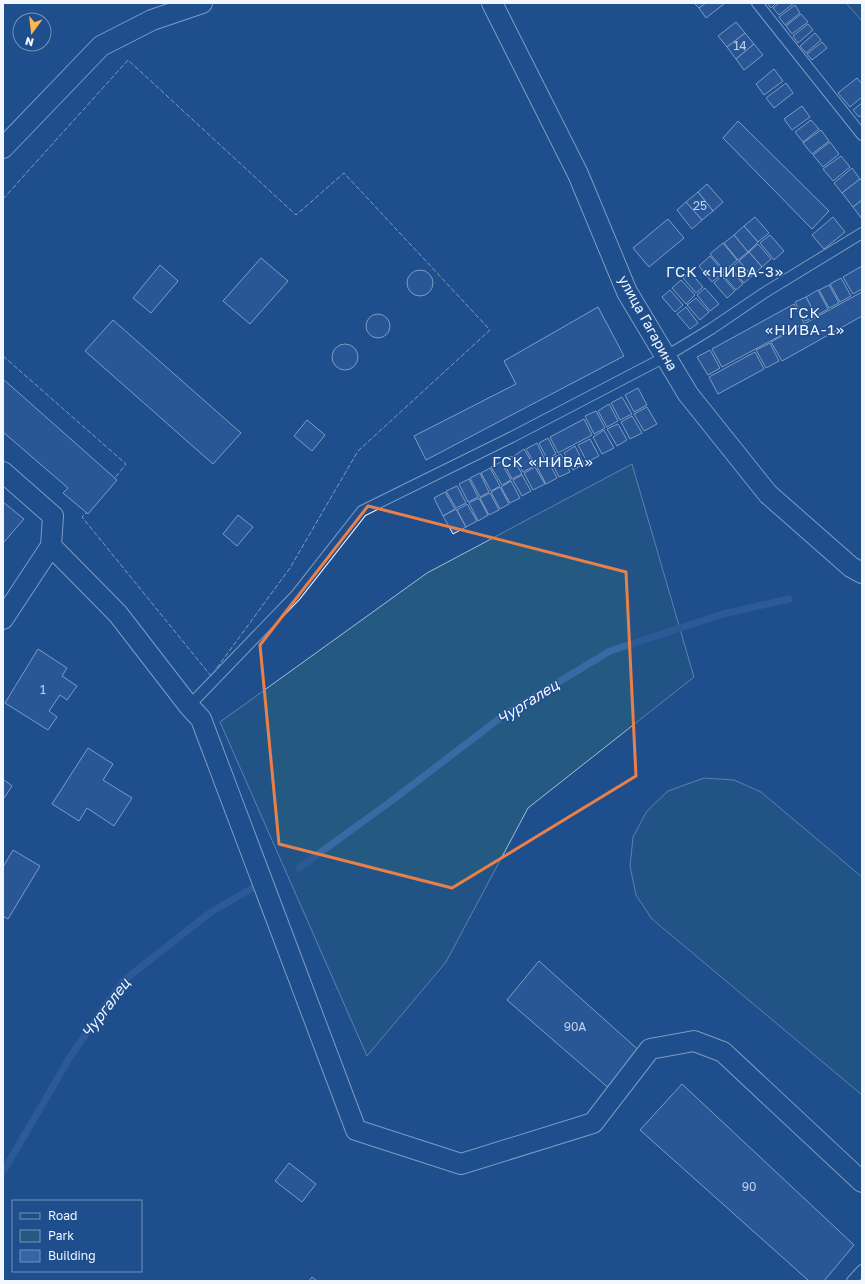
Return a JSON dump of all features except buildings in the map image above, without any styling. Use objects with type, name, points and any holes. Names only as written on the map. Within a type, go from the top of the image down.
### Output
[{"type":"street","points":[[3,148],[101,46],[152,20],[202,3]]},
{"type":"street","name":"улица Гагарина","points":[[492,3],[578,174],[627,292],[688,394],[768,494],[851,567],[862,573]]},
{"type":"street","points":[[3,472],[53,516],[51,546],[3,619]]},
{"type":"street","points":[[51,546],[118,614],[190,706],[202,719],[356,1130],[461,1164],[593,1123],[650,1049],[694,1040],[723,1052],[862,1182]]},
{"type":"lane","points":[[756,3],[862,135]]},
{"type":"lane","points":[[190,706],[296,595],[362,511],[512,437],[665,357],[711,329],[764,293],[862,233]]},
{"type":"lane","points":[[852,1281],[862,1270]]},
{"type":"highlighted area","points":[[368,506],[626,572],[636,776],[452,888],[279,844],[260,645]]},
{"type":"green space","points":[[846,3],[862,3],[862,21]]},
{"type":"green space","points":[[632,464],[694,677],[528,808],[446,962],[367,1056],[220,722],[427,573]]},
{"type":"green space","points":[[704,778],[734,780],[761,792],[862,877],[862,1095],[652,919],[636,895],[630,866],[633,837],[647,811],[668,791]]},
{"type":"waterway","name":"Чургалец","points":[[299,868],[394,799],[504,715],[610,651],[723,614],[789,599]]},
{"type":"waterway","name":"Чургалец","points":[[3,1172],[70,1057],[123,981],[211,912],[256,886]]},
{"type":"fence","points":[[3,199],[128,60],[296,215],[344,173],[490,330],[358,451],[290,568],[211,676],[82,517],[87,512]]},
{"type":"fence","points":[[3,356],[126,464],[114,479]]},
{"type":"district","name":"ГСК «НИВА-3»","points":[[725,272]]},
{"type":"district","name":"ГСК «НИВА-1»","points":[[805,322]]},
{"type":"district","name":"ГСК «НИВА»","points":[[543,462]]}]
